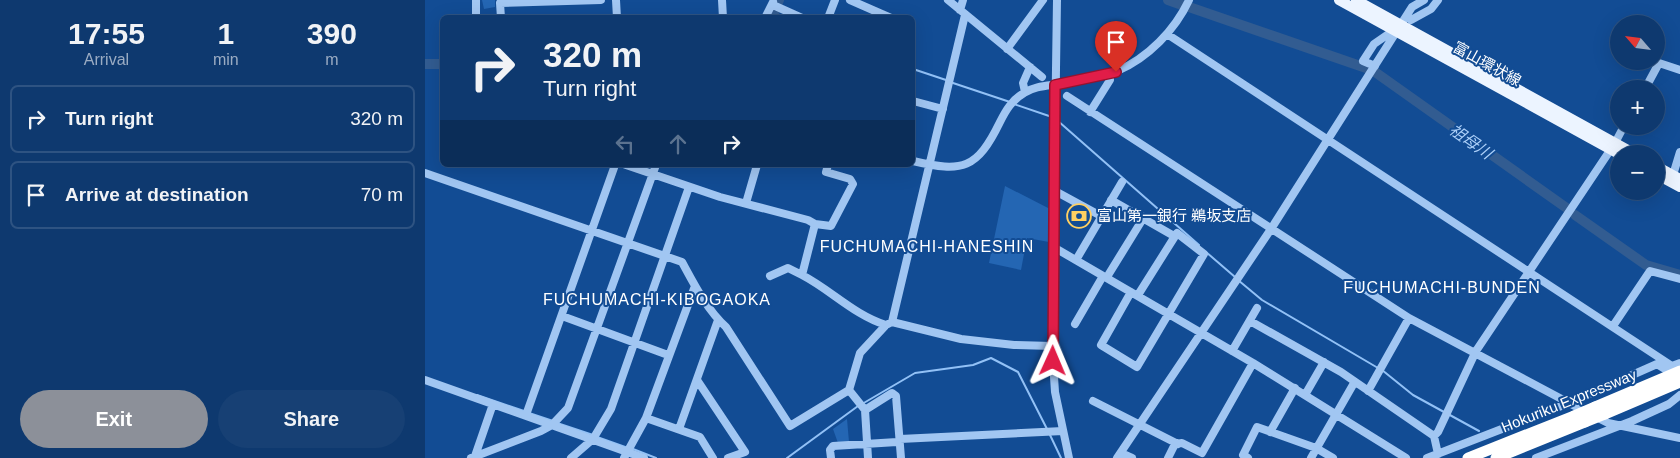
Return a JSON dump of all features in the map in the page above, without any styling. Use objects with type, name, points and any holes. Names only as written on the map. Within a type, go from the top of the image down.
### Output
[{"type":"highway","name":"Hokuriku Expressway","points":[[1666,383],[1676,369]]},
{"type":"highway","name":"Hokuriku Expressway","points":[[1468,458],[1574,416],[1600,411],[1666,383],[1680,382]]},
{"type":"highway","name":"Hokuriku Expressway","points":[[1496,458],[1585,422],[1600,411]]},
{"type":"main road","name":"富山環状線","points":[[1339,0],[1610,145]]},
{"type":"main road","name":"富山環状線","points":[[1356,0],[1395,30]]},
{"type":"main road","points":[[1665,171],[1677,177]]},
{"type":"main road","points":[[1665,179],[1680,187]]},
{"type":"street","points":[[476,0],[476,15]]},
{"type":"street","points":[[501,15],[500,3],[601,0]]},
{"type":"street","points":[[616,0],[617,15]]},
{"type":"street","points":[[722,0],[723,15]]},
{"type":"street","points":[[829,15],[835,0]]},
{"type":"street","points":[[850,0],[884,15]]},
{"type":"street","points":[[948,0],[1042,77]]},
{"type":"street","points":[[425,173],[681,262],[695,286],[718,320],[726,327],[790,426],[849,390],[860,353],[889,324],[943,109],[963,0]]},
{"type":"street","points":[[1007,49],[1043,0]]},
{"type":"street","points":[[1057,0],[1055,248],[1052,346],[1055,392],[1069,458]]},
{"type":"street","points":[[915,161],[951,168],[964,165],[979,157],[989,146],[1014,99],[1034,88],[1109,74],[1144,56],[1167,34],[1189,0]]},
{"type":"street","points":[[1132,458],[1119,455],[1329,140],[1395,30],[1412,7],[1424,0]]},
{"type":"street","points":[[1411,20],[1431,9],[1438,0]]},
{"type":"street","points":[[766,15],[773,2],[797,15]]},
{"type":"street","points":[[1375,66],[1363,61],[1374,44],[1395,30]]},
{"type":"street","points":[[1167,34],[1676,369]]},
{"type":"street","points":[[1650,80],[1659,63],[1680,70]]},
{"type":"street","points":[[1025,92],[1023,83],[1030,67]]},
{"type":"street","points":[[1091,112],[1110,80],[1109,74]]},
{"type":"street","points":[[1067,96],[1409,318],[1608,423],[1680,438]]},
{"type":"street","points":[[915,102],[943,109]]},
{"type":"street","points":[[1677,177],[1680,152]]},
{"type":"street","points":[[1434,436],[1438,432],[1476,351],[1610,155]]},
{"type":"street","points":[[526,415],[614,167]]},
{"type":"street","points":[[632,167],[746,204],[809,220],[815,224],[831,226],[853,184],[850,179],[826,172],[827,167]]},
{"type":"street","points":[[473,457],[552,425],[571,402],[655,167]]},
{"type":"street","points":[[746,204],[756,167]]},
{"type":"street","points":[[1076,260],[1122,182]]},
{"type":"street","points":[[571,458],[593,439],[611,409],[689,187]]},
{"type":"street","points":[[1055,191],[1101,216]]},
{"type":"street","points":[[1111,200],[1144,217],[1174,236]]},
{"type":"street","points":[[1075,324],[1144,217]]},
{"type":"street","points":[[802,275],[815,224]]},
{"type":"street","points":[[1177,233],[1204,254],[1137,367],[1101,345],[1174,236],[1177,233]]},
{"type":"street","points":[[1055,248],[1295,388],[1406,458]]},
{"type":"street","points":[[771,276],[780,270],[788,268],[821,285],[859,313],[889,324],[961,339],[1014,345],[1052,346]]},
{"type":"street","points":[[1613,326],[1651,270],[1680,279]]},
{"type":"street","points":[[626,455],[646,418],[695,286]]},
{"type":"street","points":[[1232,351],[1257,308]]},
{"type":"street","points":[[562,316],[669,355]]},
{"type":"street","points":[[1368,391],[1409,318]]},
{"type":"street","points":[[679,429],[718,320]]},
{"type":"street","points":[[1250,321],[1324,362],[1434,436],[1438,454]]},
{"type":"street","points":[[1305,395],[1324,362]]},
{"type":"street","points":[[1093,401],[1178,444],[1202,453],[1253,363]]},
{"type":"street","points":[[1676,369],[1680,363]]},
{"type":"street","points":[[1427,458],[1569,403],[1657,364],[1665,369],[1676,369]]},
{"type":"street","points":[[425,380],[593,439],[626,455],[644,458]]},
{"type":"street","points":[[697,380],[745,452],[727,458]]},
{"type":"street","points":[[1311,458],[1354,382]]},
{"type":"street","points":[[1270,432],[1295,388]]},
{"type":"street","points":[[849,390],[865,410],[868,458]]},
{"type":"street","points":[[865,410],[892,393],[896,396],[901,458]]},
{"type":"street","points":[[1542,457],[1617,425],[1632,421],[1669,404],[1680,395]]},
{"type":"street","points":[[473,457],[493,404]]},
{"type":"street","points":[[646,418],[700,437],[713,458]]},
{"type":"street","points":[[1248,458],[1243,455],[1257,427],[1316,448],[1333,458]]},
{"type":"street","points":[[831,458],[830,450],[833,446],[897,442],[900,439],[1063,431]]},
{"type":"street","points":[[1168,458],[1175,444],[1178,444]]},
{"type":"shaded area","points":[[482,0],[495,0],[495,7],[484,9]]},
{"type":"shaded area","points":[[1005,186],[1050,209],[1049,242],[1027,238],[1021,270],[989,263]]},
{"type":"shaded area","points":[[847,419],[849,442],[838,443],[833,429]]},
{"type":"waterway","name":"祖母川","points":[[773,15],[779,0]]},
{"type":"waterway","name":"祖母川","points":[[1168,0],[1182,5]]},
{"type":"waterway","name":"祖母川","points":[[1189,7],[1369,69]]},
{"type":"waterway","name":"祖母川","points":[[425,64],[440,64]]},
{"type":"waterway","points":[[915,70],[946,80]]},
{"type":"waterway","name":"祖母川","points":[[1375,72],[1568,209]]},
{"type":"waterway","points":[[950,82],[1010,102]]},
{"type":"waterway","points":[[1014,104],[1052,117]]},
{"type":"waterway","points":[[1058,121],[1199,245]]},
{"type":"waterway","name":"祖母川","points":[[1575,215],[1646,265],[1680,275]]},
{"type":"waterway","points":[[1206,252],[1235,277]]},
{"type":"waterway","points":[[1238,280],[1262,300],[1378,368]]},
{"type":"waterway","points":[[862,404],[915,373],[973,365],[991,358],[1018,372],[1047,429]]},
{"type":"waterway","points":[[1382,370],[1413,395],[1444,412]]},
{"type":"waterway","points":[[477,395],[524,411]]},
{"type":"waterway","points":[[787,458],[858,406]]},
{"type":"waterway","points":[[529,413],[553,421]]},
{"type":"waterway","points":[[1448,414],[1479,431]]},
{"type":"waterway","points":[[557,423],[593,435]]},
{"type":"waterway","points":[[1050,435],[1061,458]]},
{"type":"waterway","points":[[597,437],[628,448]]},
{"type":"waterway","points":[[633,449],[656,458]]},
{"type":"place","name":"富山第一銀行 鵜坂支店","points":[[1079,216]]},
{"type":"district","name":"FUCHUMACHI-HANESHIN","points":[[927,246]]},
{"type":"district","name":"FUCHUMACHI-BUNDEN","points":[[1442,287]]},
{"type":"district","name":"FUCHUMACHI-KIBOGAOKA","points":[[657,299]]},
{"type":"route","points":[[1053,361],[1055,85],[1116,72]]}]
